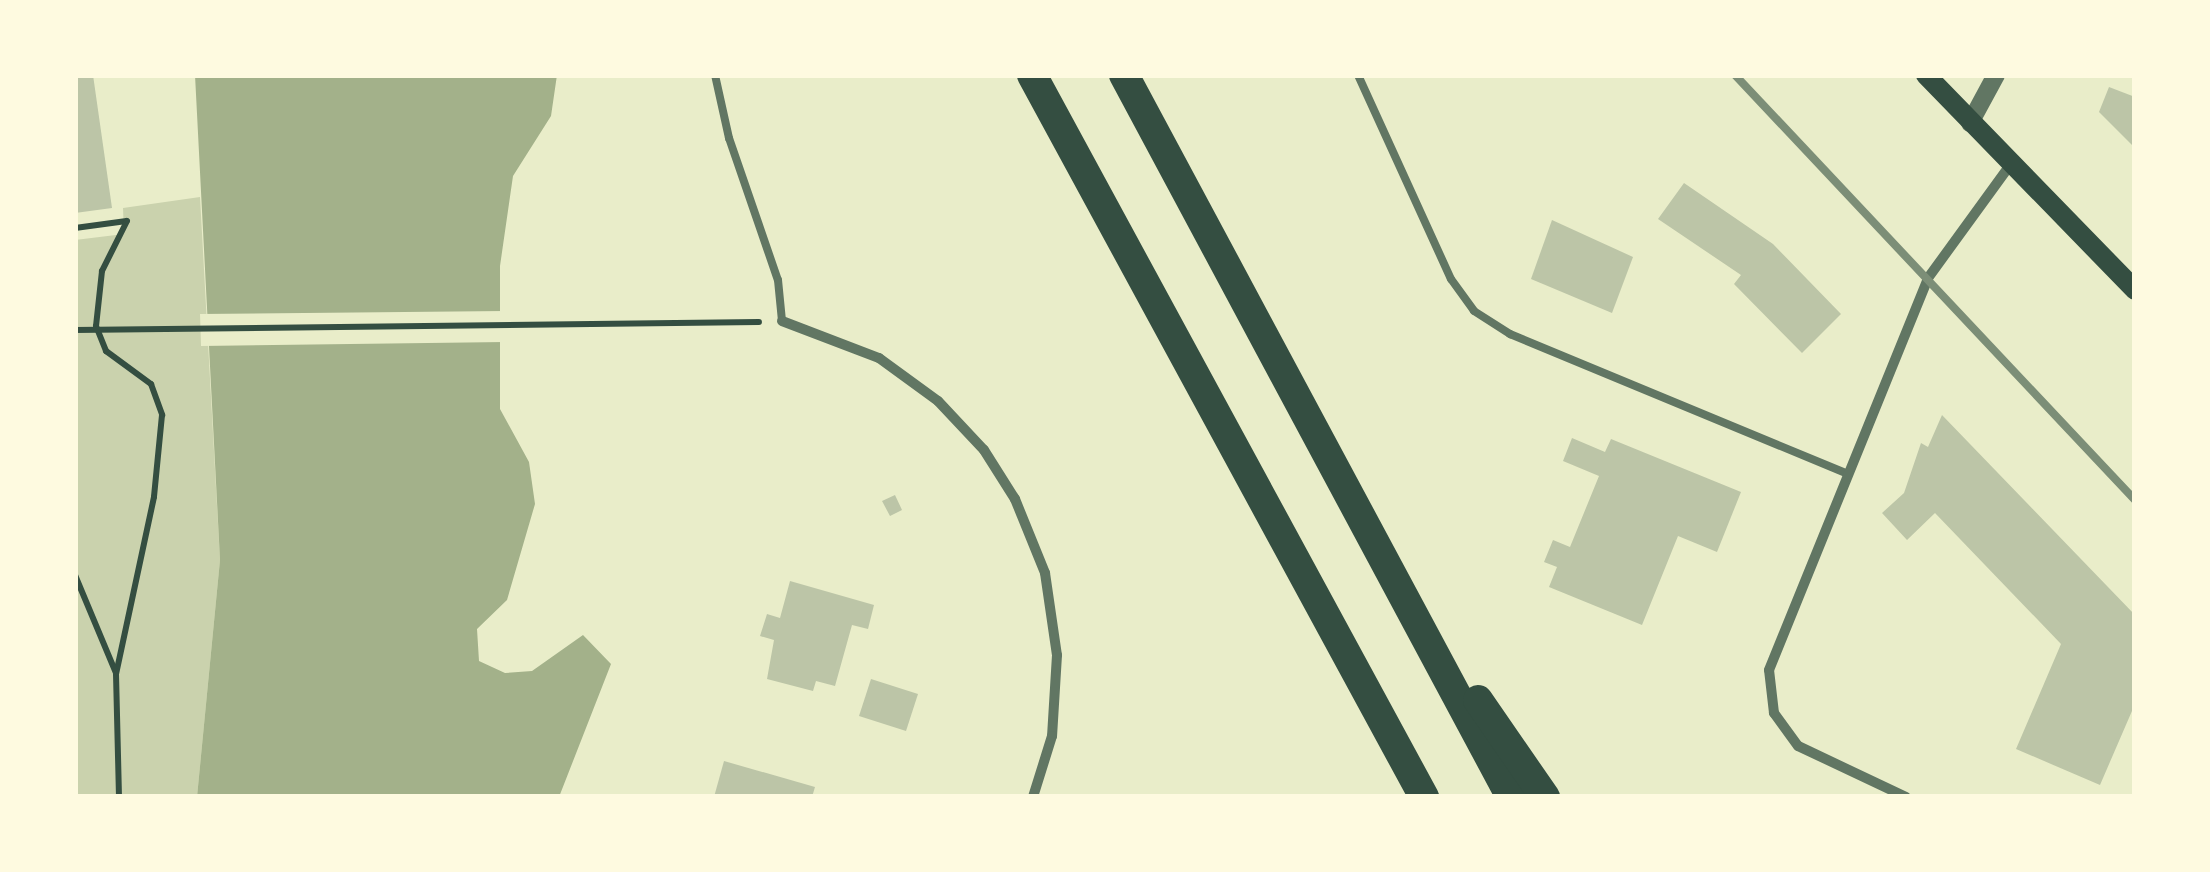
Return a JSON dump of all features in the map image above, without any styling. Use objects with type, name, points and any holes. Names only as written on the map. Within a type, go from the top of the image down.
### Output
[{"type":"highway","points":[[1032,75],[1424,797]]},
{"type":"highway","points":[[1124,75],[1510,797]]},
{"type":"highway","points":[[1396,583],[1545,797]]},
{"type":"main road","points":[[1926,75],[2135,290]]},
{"type":"street","points":[[1970,123],[1996,75]]},
{"type":"street","points":[[1906,797],[1812,756],[1774,713],[1773,658],[1928,278],[2010,164]]},
{"type":"street","points":[[782,321],[850,343],[926,392],[984,450],[1015,500],[1045,573],[1057,656],[1052,736],[1033,797]]},
{"type":"lane","points":[[715,75],[734,155],[778,280],[782,321]]},
{"type":"lane","points":[[1358,75],[1450,279],[1474,312],[1510,334],[1846,473]]},
{"type":"path","points":[[75,228],[126,221],[102,271],[96,326],[106,352],[151,384],[162,428],[116,674],[118,797]]},
{"type":"path","points":[[75,330],[748,322]]},
{"type":"path","points":[[75,575],[116,674]]},
{"type":"shaded area","points":[[195,75],[557,75],[551,116],[513,176],[500,266],[500,409],[529,462],[535,504],[507,600],[477,629],[479,661],[505,673],[532,671],[583,635],[611,664],[559,797],[197,797],[220,560]]},
{"type":"shaded area","points":[[200,197],[220,560],[197,797],[75,797],[75,240],[124,234],[123,208]]},
{"type":"pier","points":[[505,311],[505,342],[201,346],[200,314]]},
{"type":"building","points":[[75,75],[93,75],[112,208],[75,213]]},
{"type":"building","points":[[2109,87],[2135,97],[2135,148],[2099,112]]},
{"type":"building","points":[[1684,183],[1773,244],[1841,314],[1802,353],[1734,284],[1741,275],[1658,219]]},
{"type":"building","points":[[1552,220],[1633,257],[1612,313],[1531,279]]},
{"type":"building","points":[[1942,415],[2135,615],[2135,704],[2100,785],[2016,749],[2061,644],[1935,513],[1907,540],[1882,513],[1904,493],[1921,443],[1928,447]]},
{"type":"building","points":[[1572,438],[1605,452],[1611,439],[1741,492],[1717,552],[1678,536],[1642,625],[1549,587],[1557,567],[1544,562],[1553,540],[1570,547],[1599,476],[1563,461]]},
{"type":"building","points":[[895,495],[902,510],[890,516],[882,501]]},
{"type":"building","points":[[790,581],[874,605],[868,629],[852,625],[835,686],[816,681],[813,691],[767,679],[774,640],[760,636],[767,614],[780,618]]},
{"type":"building","points":[[871,679],[918,694],[906,731],[859,716]]},
{"type":"building","points":[[724,761],[815,787],[812,797],[714,797]]},
{"type":"railway","points":[[1735,75],[2135,500]]}]
